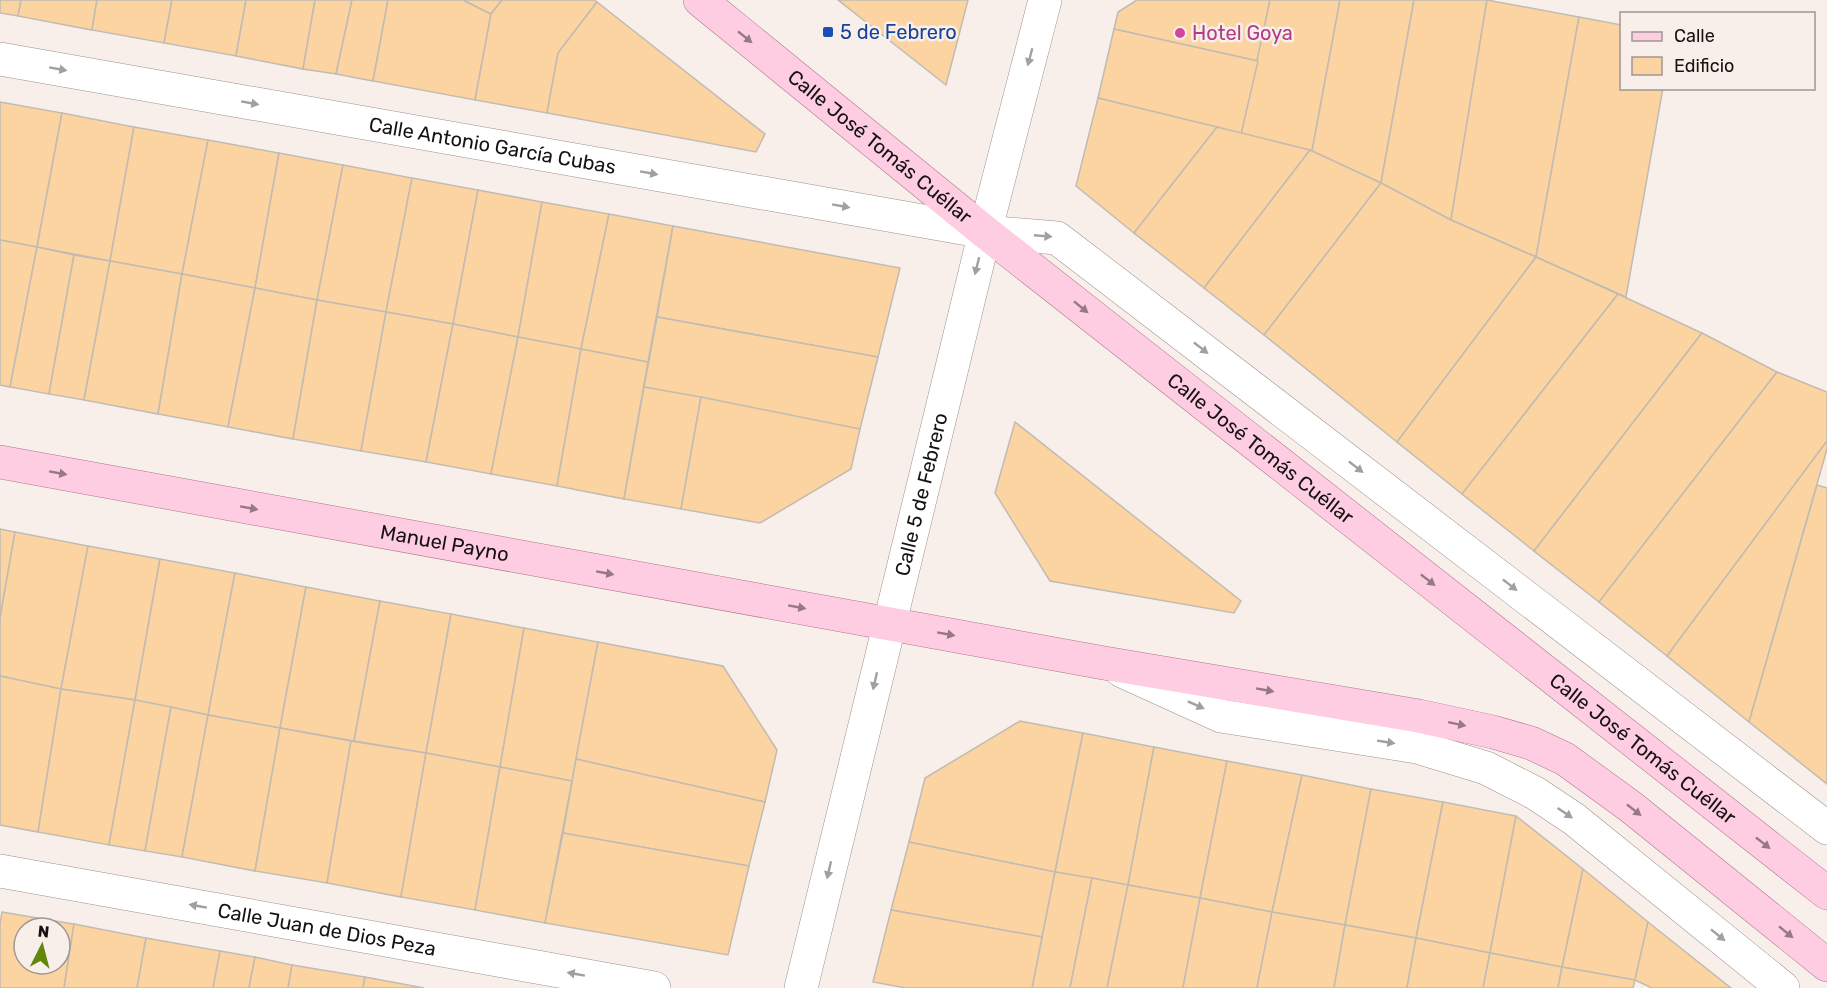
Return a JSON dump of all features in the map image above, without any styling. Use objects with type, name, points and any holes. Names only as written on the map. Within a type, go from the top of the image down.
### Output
[{"type":"main road","name":"Calle José Tomás Cuéllar","points":[[700,0],[985,232],[1827,893]]},
{"type":"main road","name":"Manuel Payno","points":[[0,462],[888,624]]},
{"type":"main road","points":[[888,624],[1419,716],[1532,743],[1565,759],[1631,807],[1827,965]]},
{"type":"street","name":"Calle 5 de Febrero","points":[[801,988],[888,624],[1045,0]]},
{"type":"street","name":"Calle Antonio García Cubas","points":[[0,59],[985,232],[1057,238],[1827,828]]},
{"type":"street","points":[[1104,663],[1221,716],[1417,747],[1486,768],[1535,793],[1574,819],[1783,988]]},
{"type":"street","name":"Calle Juan de Dios Peza","points":[[0,871],[654,988]]},
{"type":"building","points":[[0,0],[21,0],[18,16],[0,13]]},
{"type":"building","points":[[21,0],[97,0],[92,30],[18,16]]},
{"type":"building","points":[[97,0],[172,0],[164,43],[92,30]]},
{"type":"building","points":[[172,0],[246,0],[236,56],[164,43]]},
{"type":"building","points":[[246,0],[315,0],[303,69],[236,56]]},
{"type":"building","points":[[315,0],[352,0],[336,74],[303,69]]},
{"type":"building","points":[[352,0],[388,0],[373,81],[336,74]]},
{"type":"building","points":[[388,0],[463,0],[491,14],[475,100],[373,81]]},
{"type":"building","points":[[463,0],[502,0],[491,14]]},
{"type":"building","points":[[502,0],[594,0],[597,2],[558,53],[547,113],[475,100],[491,14]]},
{"type":"building","points":[[838,0],[968,0],[946,85]]},
{"type":"building","points":[[1137,0],[1270,0],[1258,61],[1114,29],[1118,12]]},
{"type":"building","points":[[1270,0],[1340,0],[1312,151],[1241,134]]},
{"type":"building","points":[[1340,0],[1414,0],[1381,183],[1312,151]]},
{"type":"building","points":[[1414,0],[1487,0],[1451,220],[1381,183]]},
{"type":"building","points":[[1487,0],[1579,17],[1536,257],[1451,220]]},
{"type":"building","points":[[597,2],[765,134],[756,152],[547,113],[558,53]]},
{"type":"building","points":[[1579,17],[1620,25],[1620,90],[1663,90],[1626,297],[1536,257]]},
{"type":"building","points":[[1114,29],[1258,61],[1241,134],[1098,98]]},
{"type":"building","points":[[1098,98],[1217,127],[1134,233],[1076,186]]},
{"type":"building","points":[[0,102],[62,113],[37,247],[0,240]]},
{"type":"building","points":[[62,113],[134,127],[110,261],[37,247]]},
{"type":"building","points":[[134,127],[208,140],[182,274],[110,261]]},
{"type":"building","points":[[1217,127],[1310,150],[1204,288],[1134,233]]},
{"type":"building","points":[[208,140],[279,153],[255,288],[182,274]]},
{"type":"building","points":[[1310,150],[1381,183],[1264,335],[1204,288]]},
{"type":"building","points":[[279,153],[343,165],[317,300],[255,288]]},
{"type":"building","points":[[343,165],[412,178],[386,312],[317,300]]},
{"type":"building","points":[[412,178],[478,190],[453,324],[386,312]]},
{"type":"building","points":[[1381,183],[1451,220],[1536,257],[1397,442],[1264,335]]},
{"type":"building","points":[[478,190],[542,202],[518,337],[453,324]]},
{"type":"building","points":[[542,202],[609,214],[581,349],[518,337]]},
{"type":"building","points":[[609,214],[673,226],[648,362],[581,349]]},
{"type":"building","points":[[673,226],[900,268],[878,357],[657,317]]},
{"type":"building","points":[[0,240],[37,247],[10,387],[0,385]]},
{"type":"building","points":[[37,247],[74,255],[49,394],[10,387]]},
{"type":"building","points":[[74,255],[110,261],[84,400],[49,394]]},
{"type":"building","points":[[1536,257],[1618,294],[1462,494],[1397,442]]},
{"type":"building","points":[[110,261],[182,274],[158,414],[84,400]]},
{"type":"building","points":[[182,274],[255,288],[228,427],[158,414]]},
{"type":"building","points":[[255,288],[317,300],[293,439],[228,427]]},
{"type":"building","points":[[1618,294],[1702,333],[1534,551],[1462,494]]},
{"type":"building","points":[[317,300],[386,312],[361,451],[293,439]]},
{"type":"building","points":[[386,312],[453,324],[426,462],[361,451]]},
{"type":"building","points":[[657,317],[878,357],[860,429],[644,387]]},
{"type":"building","points":[[453,324],[518,337],[491,474],[426,462]]},
{"type":"building","points":[[1702,333],[1777,372],[1599,602],[1534,551]]},
{"type":"building","points":[[518,337],[581,349],[557,486],[491,474]]},
{"type":"building","points":[[581,349],[648,362],[624,499],[557,486]]},
{"type":"building","points":[[1777,372],[1827,392],[1827,441],[1667,656],[1599,602]]},
{"type":"building","points":[[644,387],[701,397],[681,509],[624,499]]},
{"type":"building","points":[[701,397],[860,429],[851,469],[760,523],[681,509]]},
{"type":"building","points":[[1015,422],[1241,601],[1234,613],[1050,581],[995,493]]},
{"type":"building","points":[[1827,441],[1827,449],[1749,722],[1667,656]]},
{"type":"building","points":[[1817,485],[1827,488],[1827,784],[1749,722]]},
{"type":"building","points":[[0,529],[15,532],[0,618]]},
{"type":"building","points":[[15,532],[88,546],[61,689],[0,676],[0,618]]},
{"type":"building","points":[[88,546],[160,559],[135,700],[61,689]]},
{"type":"building","points":[[160,559],[235,573],[208,715],[135,700]]},
{"type":"building","points":[[235,573],[306,587],[280,728],[208,715]]},
{"type":"building","points":[[306,587],[380,601],[354,741],[280,728]]},
{"type":"building","points":[[380,601],[451,614],[426,753],[354,741]]},
{"type":"building","points":[[451,614],[524,628],[500,767],[426,753]]},
{"type":"building","points":[[524,628],[598,642],[572,781],[500,767]]},
{"type":"building","points":[[598,642],[723,666],[777,750],[765,802],[576,759]]},
{"type":"building","points":[[0,676],[61,689],[38,832],[0,825]]},
{"type":"building","points":[[61,689],[135,700],[109,845],[38,832]]},
{"type":"building","points":[[135,700],[171,707],[145,851],[109,845]]},
{"type":"building","points":[[171,707],[208,715],[182,857],[145,851]]},
{"type":"building","points":[[208,715],[280,728],[255,871],[182,857]]},
{"type":"building","points":[[1020,721],[1083,733],[1055,872],[909,842],[925,778]]},
{"type":"building","points":[[280,728],[351,741],[327,883],[255,871]]},
{"type":"building","points":[[1083,733],[1154,747],[1128,885],[1055,872]]},
{"type":"building","points":[[351,741],[426,753],[401,897],[327,883]]},
{"type":"building","points":[[1154,747],[1227,761],[1200,898],[1128,885]]},
{"type":"building","points":[[426,753],[500,767],[475,910],[401,897]]},
{"type":"building","points":[[576,759],[765,802],[749,866],[563,833]]},
{"type":"building","points":[[1227,761],[1302,775],[1272,912],[1200,898]]},
{"type":"building","points":[[500,767],[572,781],[545,923],[475,910]]},
{"type":"building","points":[[1302,775],[1371,789],[1345,925],[1272,912]]},
{"type":"building","points":[[1371,789],[1443,802],[1416,938],[1345,925]]},
{"type":"building","points":[[1443,802],[1516,816],[1490,953],[1416,938]]},
{"type":"building","points":[[1516,816],[1583,869],[1562,967],[1490,953]]},
{"type":"building","points":[[563,833],[749,866],[728,955],[545,923]]},
{"type":"building","points":[[909,842],[1055,872],[1042,937],[891,910]]},
{"type":"building","points":[[1583,869],[1648,922],[1635,980],[1562,967]]},
{"type":"building","points":[[1055,872],[1092,878],[1070,988],[1032,988]]},
{"type":"building","points":[[1092,878],[1128,885],[1107,988],[1070,988]]},
{"type":"building","points":[[1128,885],[1200,898],[1183,988],[1107,988]]},
{"type":"building","points":[[1200,898],[1272,912],[1257,988],[1183,988]]},
{"type":"building","points":[[891,910],[1042,937],[1032,988],[906,988],[873,982]]},
{"type":"building","points":[[2,912],[26,916],[12,916],[12,976],[66,976],[64,988],[0,988]]},
{"type":"building","points":[[1272,912],[1345,925],[1334,988],[1257,988]]},
{"type":"building","points":[[1648,922],[1731,988],[1652,988],[1635,980]]},
{"type":"building","points":[[74,924],[146,938],[137,988],[64,988],[66,976],[72,976]]},
{"type":"building","points":[[1345,925],[1416,938],[1407,988],[1334,988]]},
{"type":"building","points":[[146,938],[220,951],[213,988],[137,988]]},
{"type":"building","points":[[1416,938],[1490,953],[1483,988],[1407,988]]},
{"type":"building","points":[[220,951],[255,957],[249,988],[213,988]]},
{"type":"building","points":[[1490,953],[1562,967],[1558,988],[1483,988]]},
{"type":"building","points":[[255,957],[292,965],[288,988],[249,988]]},
{"type":"building","points":[[292,965],[365,977],[363,988],[288,988]]},
{"type":"building","points":[[1562,967],[1635,980],[1633,988],[1558,988]]},
{"type":"building","points":[[365,977],[424,988],[363,988]]},
{"type":"place","name":"5 de Febrero","points":[[828,32]]},
{"type":"place","name":"Hotel Goya","points":[[1180,33]]}]
